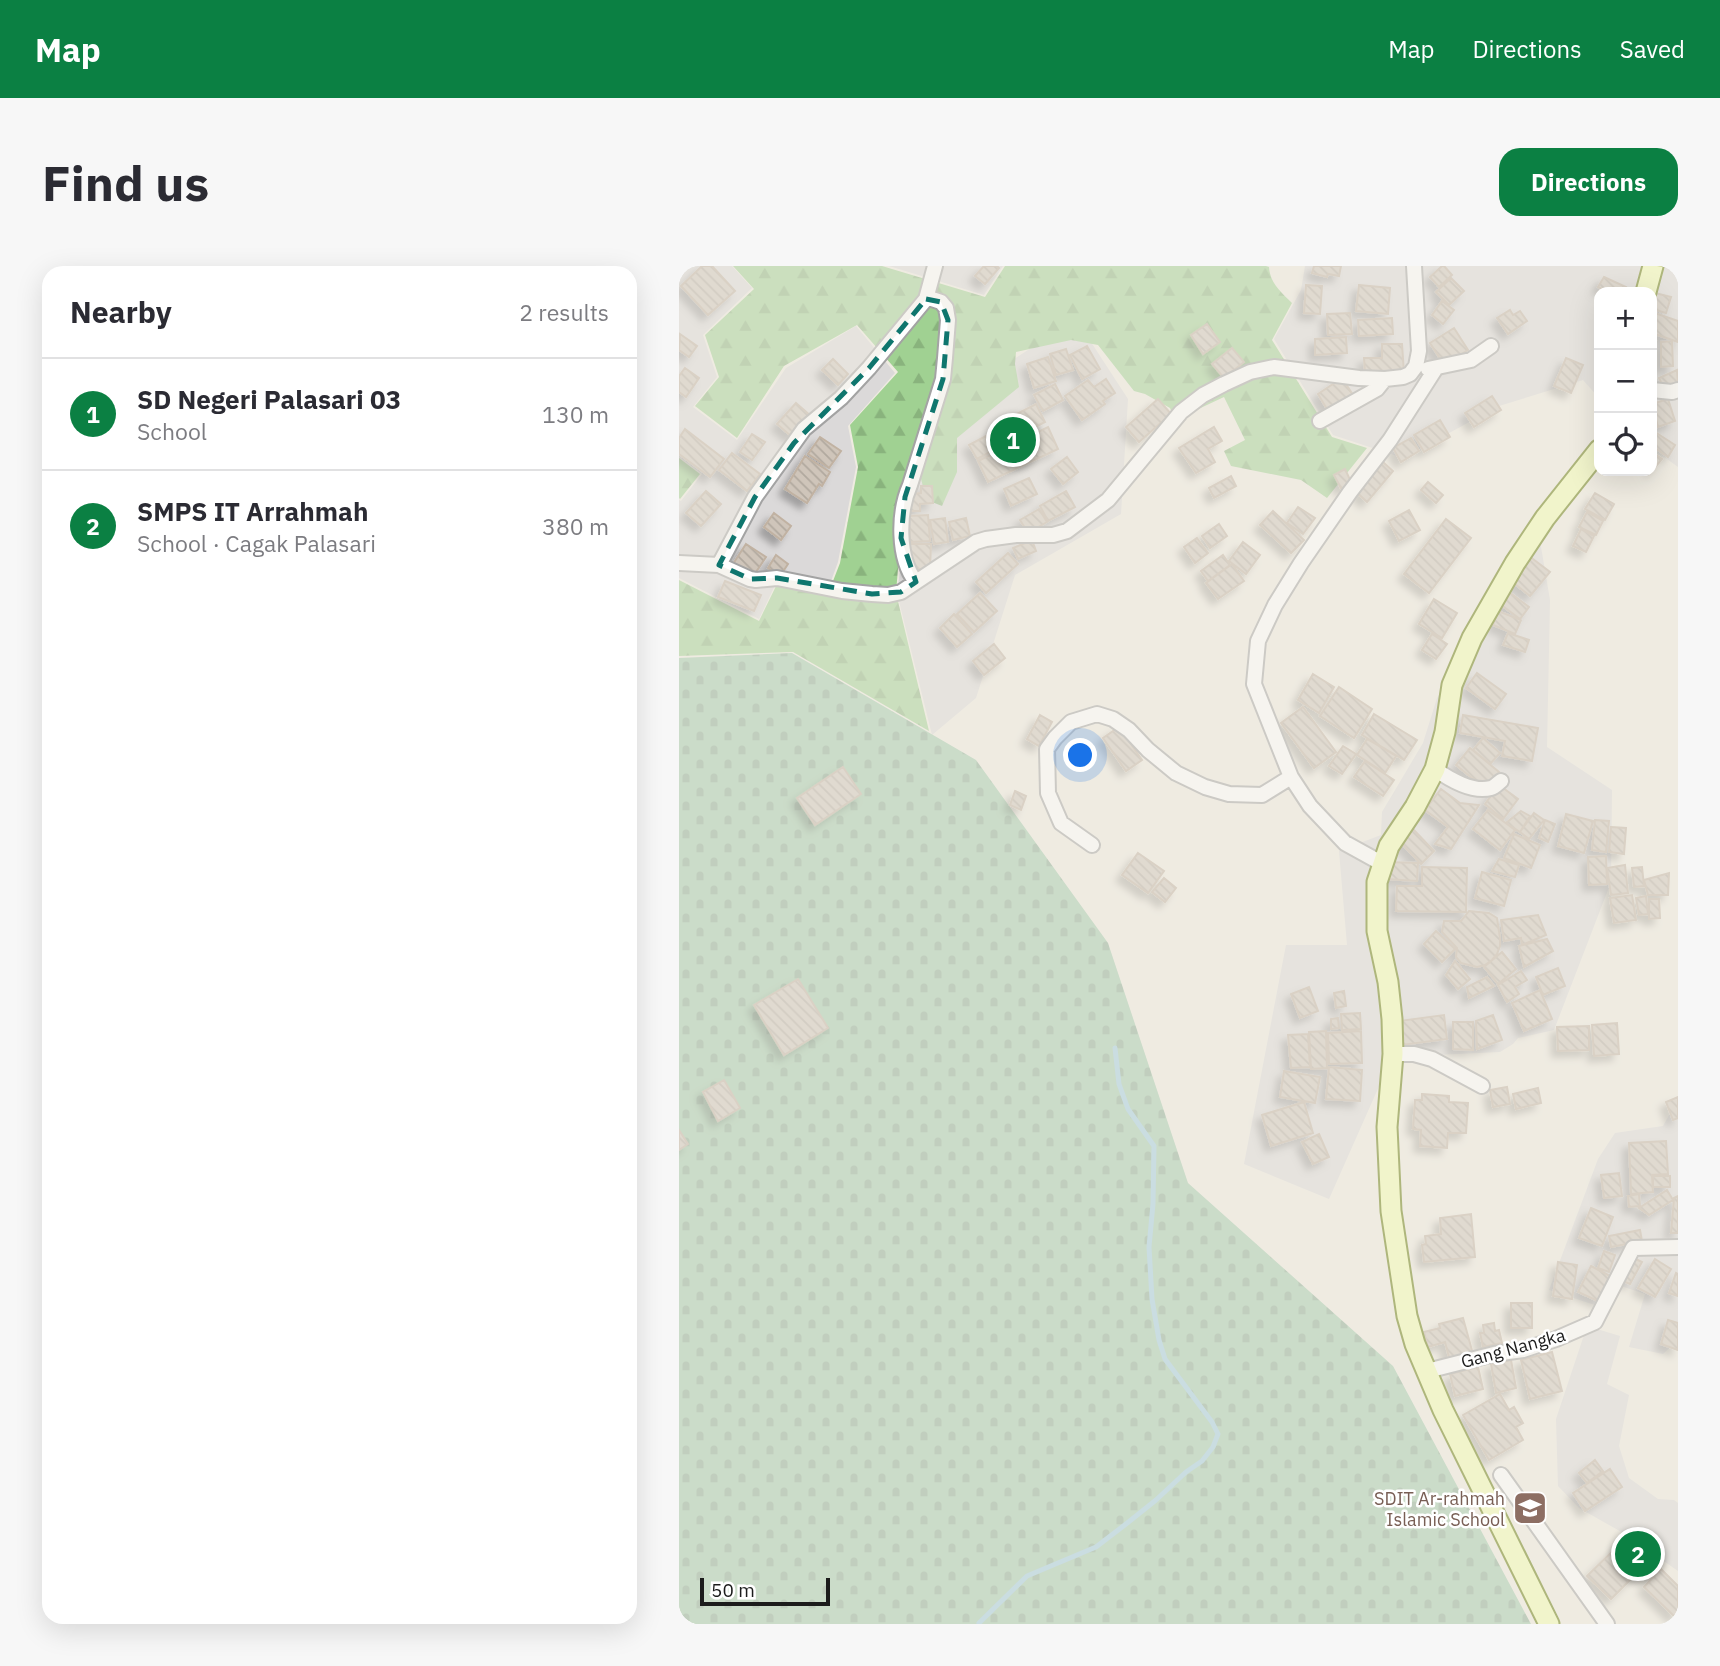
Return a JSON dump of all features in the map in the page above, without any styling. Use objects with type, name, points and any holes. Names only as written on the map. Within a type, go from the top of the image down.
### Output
[{"type":"main road","points":[[1647,287],[1653,266]]},
{"type":"main road","points":[[1549,1624],[1443,1410],[1415,1344],[1407,1316],[1391,1211],[1387,1127],[1393,1054],[1392,1019],[1388,982],[1377,931],[1377,882],[1389,846],[1415,807],[1435,769],[1445,732],[1452,685],[1472,638],[1545,518],[1594,456]]},
{"type":"street","points":[[719,565],[755,497],[804,429],[841,398],[926,299],[935,266]]},
{"type":"street","points":[[679,563],[719,565],[756,580],[777,578],[842,591],[888,595],[901,592],[967,548],[986,539],[1016,535],[1053,535],[1067,531],[1108,500],[1181,412],[1213,390],[1250,372],[1274,367],[1385,379],[1410,374],[1416,366],[1419,351],[1414,266]]},
{"type":"street","points":[[916,582],[908,570],[901,538],[905,497],[943,379],[948,320],[946,308],[941,302],[926,299]]},
{"type":"street","points":[[1416,366],[1429,369],[1471,360],[1491,346]]},
{"type":"street","points":[[1383,864],[1345,843],[1311,806],[1291,777],[1254,684],[1258,640],[1275,605],[1301,563],[1390,440],[1436,368]]},
{"type":"street","points":[[1320,421],[1377,389],[1385,379]]},
{"type":"street","points":[[1657,390],[1678,390]]},
{"type":"street","points":[[1092,845],[1061,823],[1048,793],[1047,749],[1071,722],[1097,714],[1113,719],[1176,773],[1205,787],[1229,794],[1262,795],[1291,777]]},
{"type":"street","points":[[1435,769],[1461,784],[1477,788],[1491,788],[1501,781]]},
{"type":"street","points":[[1393,1054],[1414,1054],[1432,1059],[1482,1086]]},
{"type":"street","name":"Gang Nangka","points":[[1427,1371],[1494,1354],[1523,1350],[1595,1322],[1633,1248],[1678,1247]]},
{"type":"street","points":[[1501,1475],[1607,1624]]},
{"type":"highlighted area","points":[[926,299],[941,302],[948,320],[943,379],[905,497],[901,538],[916,582],[901,592],[872,594],[777,578],[750,579],[719,565],[755,497],[794,443],[869,368]]},
{"type":"shaded area","points":[[679,266],[732,266],[752,288],[703,335],[717,377],[693,407],[737,440],[786,368],[856,326],[895,373],[848,426],[856,467],[838,562],[827,592],[777,581],[759,619],[679,578],[679,500],[681,501],[702,474],[679,456]]},
{"type":"shaded area","points":[[889,266],[1003,266],[984,295]]},
{"type":"shaded area","points":[[1305,266],[1678,266],[1678,467],[1657,452],[1657,287],[1594,287],[1594,392],[1583,380],[1499,406],[1403,458],[1333,435],[1274,339],[1301,290]]},
{"type":"shaded area","points":[[1076,319],[1128,399],[1121,514],[1015,575],[976,698],[932,735],[897,593],[913,475],[983,379]]},
{"type":"shaded area","points":[[1540,541],[1550,600],[1547,747],[1612,790],[1611,882],[1554,1030],[1518,1038],[1500,1052],[1392,1057],[1329,1199],[1244,1164],[1286,945],[1347,945],[1339,851],[1381,835],[1382,812],[1423,743],[1437,698]]},
{"type":"shaded area","points":[[1678,1099],[1678,1340],[1663,1354],[1629,1347],[1645,1294],[1621,1286],[1610,1310],[1549,1290],[1598,1159],[1615,1133],[1663,1126]]},
{"type":"shaded area","points":[[1587,1326],[1620,1336],[1607,1384],[1629,1395],[1619,1446],[1629,1478],[1658,1499],[1674,1500],[1678,1503],[1678,1571],[1625,1534],[1579,1508],[1558,1486],[1556,1419]]},
{"type":"green space","points":[[733,266],[882,266],[985,297],[1005,266],[1266,266],[1269,267],[1271,278],[1277,287],[1292,303],[1272,340],[1332,437],[1367,448],[1327,498],[1301,480],[1231,466],[1224,451],[1245,440],[1224,397],[1175,420],[1170,408],[1134,391],[1098,345],[1071,340],[1016,352],[1019,387],[957,438],[957,472],[942,506],[927,500],[921,479],[905,482],[896,593],[929,731],[793,652],[679,656],[679,580],[759,621],[778,582],[828,594],[840,563],[858,467],[850,425],[898,372],[857,325],[784,366],[737,438],[695,406],[719,377],[705,335],[754,289]]},
{"type":"green space","points":[[679,458],[700,474],[680,499],[679,498]]},
{"type":"green space","points":[[792,653],[976,760],[1108,943],[1188,1183],[1393,1366],[1531,1624],[679,1624],[679,658]]},
{"type":"building","points":[[702,266],[712,266],[735,291],[708,315],[681,286]]},
{"type":"building","points":[[984,266],[999,268],[985,284],[975,276]]},
{"type":"building","points":[[1314,266],[1341,266],[1339,276],[1328,274],[1327,277],[1312,273]]},
{"type":"building","points":[[1442,266],[1452,275],[1439,287],[1430,277]]},
{"type":"building","points":[[1604,277],[1626,287],[1598,287]]},
{"type":"building","points":[[1451,278],[1464,291],[1449,305],[1436,292]]},
{"type":"building","points":[[1306,285],[1322,286],[1320,314],[1304,313]]},
{"type":"building","points":[[1359,285],[1390,288],[1388,314],[1356,311]]},
{"type":"building","points":[[1657,294],[1671,297],[1666,313],[1657,310]]},
{"type":"building","points":[[1442,301],[1454,310],[1443,324],[1432,315]]},
{"type":"building","points":[[1510,310],[1513,315],[1520,311],[1527,321],[1508,334],[1497,318]]},
{"type":"building","points":[[1350,313],[1352,334],[1328,335],[1327,314]]},
{"type":"building","points":[[1657,314],[1678,321],[1678,342],[1657,335]]},
{"type":"building","points":[[1392,318],[1393,334],[1359,336],[1358,320]]},
{"type":"building","points":[[1207,324],[1220,342],[1203,354],[1191,335]]},
{"type":"building","points":[[1454,328],[1468,350],[1444,365],[1430,343]]},
{"type":"building","points":[[680,334],[697,346],[689,357],[679,350]]},
{"type":"building","points":[[1346,337],[1347,353],[1315,355],[1315,339]]},
{"type":"building","points":[[1672,341],[1673,366],[1661,367],[1661,342]]},
{"type":"building","points":[[1382,344],[1402,344],[1404,373],[1365,373],[1364,358],[1382,358]]},
{"type":"building","points":[[1087,346],[1100,369],[1082,379],[1070,355]]},
{"type":"building","points":[[1232,348],[1244,362],[1224,378],[1212,364]]},
{"type":"building","points":[[1066,349],[1073,370],[1056,375],[1050,354]]},
{"type":"building","points":[[1048,357],[1056,381],[1034,388],[1027,364]]},
{"type":"building","points":[[1566,358],[1583,365],[1571,393],[1554,386]]},
{"type":"building","points":[[833,359],[848,374],[838,385],[822,370]]},
{"type":"building","points":[[685,368],[699,378],[686,397],[679,392],[679,376]]},
{"type":"building","points":[[1677,370],[1678,384],[1665,391],[1659,378]]},
{"type":"building","points":[[1342,378],[1355,398],[1330,414],[1318,394]]},
{"type":"building","points":[[1106,379],[1115,393],[1103,401],[1105,404],[1082,420],[1065,396],[1088,380],[1094,387]]},
{"type":"building","points":[[1055,384],[1063,400],[1043,411],[1034,395]]},
{"type":"building","points":[[1492,396],[1501,410],[1474,427],[1465,413]]},
{"type":"building","points":[[1158,399],[1171,414],[1139,442],[1126,427]]},
{"type":"building","points":[[1668,399],[1675,421],[1658,427],[1657,402]]},
{"type":"building","points":[[796,403],[811,416],[792,437],[777,424]]},
{"type":"building","points":[[1036,404],[1045,422],[1014,438],[1005,420]]},
{"type":"building","points":[[1440,420],[1450,437],[1424,452],[1414,435]]},
{"type":"building","points":[[1048,427],[1058,449],[988,482],[978,461]]},
{"type":"building","points":[[1214,427],[1222,441],[1208,449],[1215,462],[1196,473],[1179,448]]},
{"type":"building","points":[[685,429],[724,459],[710,477],[679,454],[679,438]]},
{"type":"building","points":[[999,429],[1007,443],[977,459],[969,445]]},
{"type":"building","points":[[1657,433],[1675,445],[1668,457],[1657,449]]},
{"type":"building","points":[[752,434],[765,442],[752,460],[740,452]]},
{"type":"building","points":[[820,437],[841,451],[829,468],[808,454]]},
{"type":"building","points":[[1411,438],[1419,451],[1401,462],[1393,448]]},
{"type":"building","points":[[732,453],[760,474],[747,491],[719,470]]},
{"type":"building","points":[[805,456],[830,472],[807,503],[785,489]]},
{"type":"building","points":[[1067,457],[1078,472],[1063,484],[1051,469]]},
{"type":"building","points":[[1383,462],[1393,471],[1367,502],[1357,493]]},
{"type":"building","points":[[1345,469],[1352,484],[1342,490],[1334,475]]},
{"type":"building","points":[[1231,476],[1236,486],[1214,498],[1209,488]]},
{"type":"building","points":[[1029,478],[1037,494],[1011,506],[1004,489]]},
{"type":"building","points":[[1428,482],[1443,495],[1436,503],[1421,490]]},
{"type":"building","points":[[921,486],[932,486],[933,503],[920,504],[920,511],[911,511],[911,494],[921,493]]},
{"type":"building","points":[[706,491],[721,504],[701,526],[686,513]]},
{"type":"building","points":[[1066,491],[1075,507],[1048,521],[1040,506]]},
{"type":"building","points":[[1595,493],[1614,504],[1605,520],[1585,509]]},
{"type":"building","points":[[1298,507],[1315,518],[1303,534],[1287,523]]},
{"type":"building","points":[[1039,509],[1047,522],[1028,533],[1020,520]]},
{"type":"building","points":[[1409,510],[1420,530],[1399,541],[1389,521]]},
{"type":"building","points":[[1273,511],[1304,540],[1291,553],[1260,525]]},
{"type":"building","points":[[1587,512],[1603,521],[1596,535],[1579,527]]},
{"type":"building","points":[[774,513],[791,526],[781,540],[764,527]]},
{"type":"building","points":[[928,515],[930,541],[910,542],[909,516]]},
{"type":"building","points":[[945,518],[948,542],[934,544],[930,520]]},
{"type":"building","points":[[966,518],[970,536],[953,540],[949,522]]},
{"type":"building","points":[[1446,519],[1471,538],[1429,593],[1404,574]]},
{"type":"building","points":[[1219,524],[1227,536],[1210,548],[1202,536]]},
{"type":"building","points":[[1581,529],[1594,536],[1586,552],[1573,546]]},
{"type":"building","points":[[1197,538],[1208,553],[1195,563],[1184,547]]},
{"type":"building","points":[[1032,540],[1036,551],[1018,559],[1013,548]]},
{"type":"building","points":[[1243,542],[1260,555],[1246,574],[1229,561]]},
{"type":"building","points":[[746,544],[766,557],[752,578],[733,564]]},
{"type":"building","points":[[909,544],[931,544],[930,569],[909,569]]},
{"type":"building","points":[[1008,553],[1018,564],[986,593],[976,582]]},
{"type":"building","points":[[776,555],[788,564],[780,576],[768,568]]},
{"type":"building","points":[[1223,555],[1230,565],[1208,581],[1201,571]]},
{"type":"building","points":[[1529,556],[1550,572],[1530,596],[1510,580]]},
{"type":"building","points":[[1232,564],[1244,581],[1218,599],[1206,583]]},
{"type":"building","points":[[725,581],[761,595],[754,611],[718,597]]},
{"type":"building","points":[[1509,592],[1529,607],[1520,619],[1500,604]]},
{"type":"building","points":[[980,593],[997,611],[974,632],[957,614]]},
{"type":"building","points":[[1434,599],[1457,613],[1442,638],[1419,624]]},
{"type":"building","points":[[1498,611],[1521,620],[1515,634],[1493,625]]},
{"type":"building","points":[[954,614],[972,634],[957,647],[940,628]]},
{"type":"building","points":[[1508,633],[1529,640],[1525,652],[1503,645]]},
{"type":"building","points":[[1432,634],[1447,644],[1436,659],[1422,650]]},
{"type":"building","points":[[994,644],[1005,658],[984,675],[973,661]]},
{"type":"building","points":[[1477,673],[1506,694],[1495,709],[1466,688]]},
{"type":"building","points":[[1313,674],[1334,687],[1319,713],[1298,700]]},
{"type":"building","points":[[1339,687],[1372,709],[1354,738],[1320,716]]},
{"type":"building","points":[[1303,707],[1336,752],[1314,768],[1281,723]]},
{"type":"building","points":[[1374,714],[1417,740],[1404,760],[1362,735]]},
{"type":"building","points":[[1040,715],[1052,722],[1039,746],[1027,739]]},
{"type":"building","points":[[1463,715],[1538,728],[1532,761],[1502,756],[1505,741],[1460,733]]},
{"type":"building","points":[[1119,727],[1142,760],[1126,771],[1103,738]]},
{"type":"building","points":[[1483,738],[1500,753],[1490,764],[1473,750]]},
{"type":"building","points":[[1367,739],[1396,756],[1385,773],[1357,755]]},
{"type":"building","points":[[1343,746],[1356,754],[1342,774],[1329,766]]},
{"type":"building","points":[[1470,748],[1499,772],[1492,781],[1478,783],[1456,765]]},
{"type":"building","points":[[1365,761],[1394,780],[1383,796],[1354,777]]},
{"type":"building","points":[[843,767],[861,794],[815,825],[797,798]]},
{"type":"building","points":[[1499,785],[1518,799],[1503,819],[1485,804]]},
{"type":"building","points":[[1441,789],[1460,803],[1479,805],[1451,849],[1435,844],[1448,827],[1425,810]]},
{"type":"building","points":[[1015,791],[1026,796],[1021,810],[1010,805]]},
{"type":"building","points":[[1488,810],[1515,830],[1500,850],[1473,829]]},
{"type":"building","points":[[1521,811],[1530,816],[1520,832],[1506,823]]},
{"type":"building","points":[[1534,813],[1544,820],[1529,839],[1520,832]]},
{"type":"building","points":[[1566,814],[1593,821],[1584,853],[1558,846]]},
{"type":"building","points":[[1545,820],[1555,824],[1548,842],[1539,838]]},
{"type":"building","points":[[1595,820],[1609,821],[1606,852],[1592,850]]},
{"type":"building","points":[[1611,827],[1626,828],[1624,854],[1609,852]]},
{"type":"building","points":[[1412,828],[1434,851],[1421,864],[1399,841]]},
{"type":"building","points":[[1514,834],[1540,845],[1531,868],[1504,858]]},
{"type":"building","points":[[1138,853],[1164,871],[1148,893],[1122,875]]},
{"type":"building","points":[[1606,856],[1607,884],[1589,885],[1588,857]]},
{"type":"building","points":[[1499,859],[1519,865],[1515,877],[1492,871]]},
{"type":"building","points":[[1387,862],[1418,863],[1417,881],[1386,879]]},
{"type":"building","points":[[1625,865],[1628,893],[1611,895],[1607,868]]},
{"type":"building","points":[[1422,867],[1467,868],[1466,912],[1396,911],[1397,886],[1422,886]]},
{"type":"building","points":[[1642,867],[1644,886],[1634,887],[1632,868]]},
{"type":"building","points":[[1482,872],[1511,880],[1504,906],[1475,898]]},
{"type":"building","points":[[1669,873],[1668,895],[1648,895],[1644,880]]},
{"type":"building","points":[[1164,878],[1176,888],[1165,902],[1152,892]]},
{"type":"building","points":[[1632,895],[1636,920],[1614,923],[1610,898]]},
{"type":"building","points":[[1646,896],[1648,914],[1639,915],[1636,898]]},
{"type":"building","points":[[1649,899],[1659,899],[1660,918],[1649,919]]},
{"type":"building","points":[[1469,911],[1489,913],[1497,918],[1500,938],[1497,954],[1485,965],[1477,967],[1461,963],[1456,957],[1457,948],[1442,932],[1444,921],[1461,921]]},
{"type":"building","points":[[1538,915],[1546,935],[1522,945],[1521,938],[1504,941],[1501,920]]},
{"type":"building","points":[[1436,931],[1455,949],[1442,962],[1424,944]]},
{"type":"building","points":[[1547,939],[1553,951],[1524,967],[1519,946]]},
{"type":"building","points":[[1502,952],[1516,969],[1498,984],[1484,967]]},
{"type":"building","points":[[1455,961],[1470,979],[1458,989],[1446,975]]},
{"type":"building","points":[[1558,968],[1565,986],[1543,995],[1536,977]]},
{"type":"building","points":[[1521,971],[1527,980],[1515,987],[1519,994],[1507,1002],[1498,985]]},
{"type":"building","points":[[1487,977],[1494,986],[1469,998],[1467,987]]},
{"type":"building","points":[[798,979],[828,1028],[784,1055],[754,1005]]},
{"type":"building","points":[[1309,987],[1318,1011],[1300,1018],[1291,994]]},
{"type":"building","points":[[1540,990],[1552,1019],[1524,1031],[1512,1003]]},
{"type":"building","points":[[1344,991],[1346,1006],[1336,1008],[1334,993]]},
{"type":"building","points":[[1360,1013],[1361,1029],[1342,1030],[1341,1014]]},
{"type":"building","points":[[1444,1015],[1447,1039],[1402,1045],[1399,1021]]},
{"type":"building","points":[[1493,1015],[1502,1040],[1477,1049],[1476,1021]]},
{"type":"building","points":[[1338,1018],[1339,1028],[1331,1029],[1331,1019]]},
{"type":"building","points":[[1453,1022],[1473,1022],[1473,1050],[1453,1049]]},
{"type":"building","points":[[1617,1023],[1619,1054],[1594,1056],[1592,1025]]},
{"type":"building","points":[[1589,1026],[1589,1050],[1558,1051],[1557,1027]]},
{"type":"building","points":[[1326,1031],[1327,1068],[1311,1069],[1309,1032]]},
{"type":"building","points":[[1361,1031],[1362,1063],[1329,1064],[1328,1033]]},
{"type":"building","points":[[1308,1034],[1310,1067],[1291,1068],[1288,1035]]},
{"type":"building","points":[[1329,1067],[1362,1070],[1360,1101],[1326,1099]]},
{"type":"building","points":[[1284,1071],[1320,1077],[1315,1103],[1280,1097]]},
{"type":"building","points":[[724,1080],[740,1108],[718,1121],[703,1092]]},
{"type":"building","points":[[1507,1087],[1510,1104],[1493,1107],[1490,1090]]},
{"type":"building","points":[[1538,1088],[1541,1103],[1516,1109],[1513,1094]]},
{"type":"building","points":[[1422,1094],[1449,1096],[1449,1102],[1468,1103],[1466,1133],[1448,1133],[1447,1148],[1420,1146],[1421,1130],[1413,1129],[1415,1100],[1422,1100]]},
{"type":"building","points":[[1678,1097],[1678,1118],[1673,1120],[1666,1102]]},
{"type":"building","points":[[1304,1102],[1313,1133],[1271,1146],[1262,1115]]},
{"type":"building","points":[[679,1130],[688,1144],[679,1150]]},
{"type":"building","points":[[1319,1134],[1329,1157],[1313,1164],[1302,1142]]},
{"type":"building","points":[[1666,1141],[1668,1174],[1652,1175],[1653,1192],[1631,1194],[1629,1143]]},
{"type":"building","points":[[1619,1173],[1622,1196],[1604,1198],[1601,1175]]},
{"type":"building","points":[[1653,1176],[1670,1176],[1670,1187],[1653,1187]]},
{"type":"building","points":[[1667,1190],[1673,1200],[1649,1215],[1639,1208]]},
{"type":"building","points":[[1639,1194],[1640,1206],[1629,1207],[1628,1196]]},
{"type":"building","points":[[1678,1196],[1678,1233],[1671,1233],[1674,1198]]},
{"type":"building","points":[[1591,1208],[1613,1217],[1602,1246],[1579,1238]]},
{"type":"building","points":[[1471,1214],[1475,1257],[1424,1262],[1422,1245],[1426,1244],[1425,1236],[1441,1234],[1440,1218]]},
{"type":"building","points":[[1640,1230],[1642,1241],[1611,1247],[1609,1236]]},
{"type":"building","points":[[1604,1251],[1615,1255],[1609,1272],[1598,1268]]},
{"type":"building","points":[[1629,1256],[1642,1262],[1630,1284],[1618,1279]]},
{"type":"building","points":[[1655,1259],[1671,1269],[1655,1297],[1638,1288]]},
{"type":"building","points":[[1558,1262],[1577,1265],[1572,1299],[1553,1296]]},
{"type":"building","points":[[1591,1266],[1612,1277],[1600,1302],[1578,1292]]},
{"type":"building","points":[[1676,1273],[1678,1274],[1678,1296],[1669,1293]]},
{"type":"building","points":[[1511,1303],[1532,1303],[1532,1328],[1511,1328]]},
{"type":"building","points":[[1463,1318],[1473,1354],[1450,1361],[1445,1342],[1428,1347],[1424,1332],[1440,1328],[1439,1324]]},
{"type":"building","points":[[1668,1320],[1678,1323],[1678,1350],[1661,1344]]},
{"type":"building","points":[[1494,1323],[1502,1343],[1483,1347],[1480,1333],[1484,1333],[1483,1325]]},
{"type":"building","points":[[1552,1352],[1562,1391],[1530,1399],[1521,1360]]},
{"type":"building","points":[[1511,1360],[1516,1388],[1496,1393],[1491,1364]]},
{"type":"building","points":[[1478,1367],[1483,1389],[1455,1396],[1450,1374]]},
{"type":"building","points":[[1500,1394],[1509,1410],[1514,1407],[1523,1423],[1516,1427],[1523,1440],[1489,1460],[1463,1415]]},
{"type":"building","points":[[1595,1460],[1603,1471],[1587,1483],[1579,1473]]},
{"type":"building","points":[[1610,1469],[1622,1487],[1585,1511],[1573,1493]]},
{"type":"building","points":[[1624,1540],[1647,1563],[1611,1599],[1587,1576]]},
{"type":"building","points":[[1661,1569],[1678,1586],[1678,1614],[1675,1617],[1644,1587]]},
{"type":"waterway","points":[[979,1623],[1027,1576],[1096,1547],[1126,1524],[1202,1461],[1213,1447],[1218,1434],[1165,1359],[1159,1340],[1152,1299],[1149,1247],[1154,1146],[1128,1109],[1119,1084],[1115,1048]]},
{"type":"place","name":"SD Negeri Palasari 03","points":[[1013,440]]},
{"type":"place","name":"SDIT Ar-rahmah Islamic School","points":[[1530,1508]]},
{"type":"place","name":"SMPS IT Arrahmah","points":[[1638,1554]]}]
